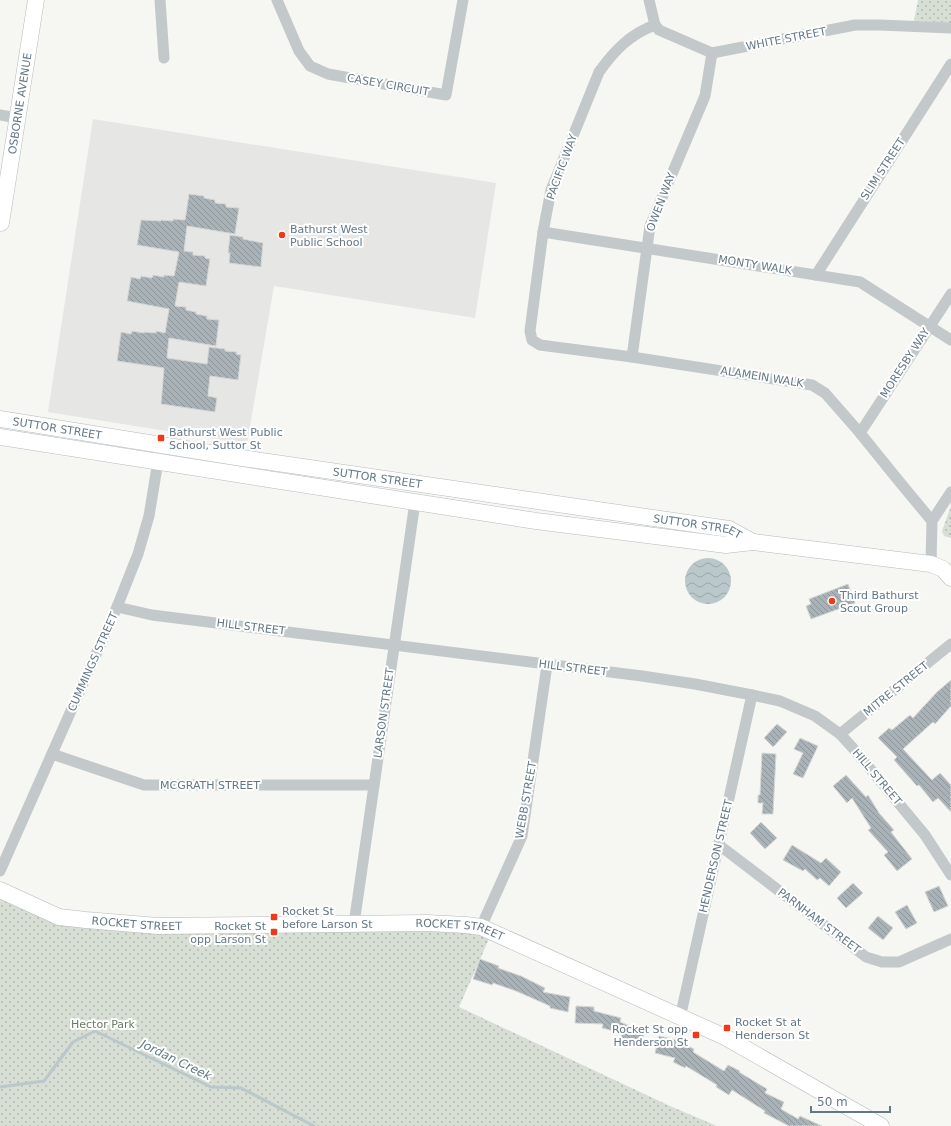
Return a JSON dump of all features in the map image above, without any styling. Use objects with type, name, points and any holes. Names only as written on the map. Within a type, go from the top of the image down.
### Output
[{"type":"main road","name":"OSBORNE AVENUE","points":[[0,226],[36,0]]},
{"type":"main road","name":"SUTTOR STREET","points":[[0,419],[242,458],[729,529],[753,542]]},
{"type":"main road","name":"SUTTOR STREET","points":[[0,437],[544,522],[726,545],[753,542],[931,564],[943,569],[951,578]]},
{"type":"main road","points":[[931,564],[951,591]]},
{"type":"main road","name":"ROCKET STREET","points":[[0,890],[59,917],[158,926],[435,923],[481,927],[725,1037],[881,1126]]},
{"type":"street","points":[[160,0],[164,58]]},
{"type":"street","name":"CASEY CIRCUIT","points":[[277,0],[299,51],[310,66],[328,74],[446,95],[463,0]]},
{"type":"street","points":[[649,0],[655,25],[659,30],[712,54]]},
{"type":"street","name":"PACIFIC WAY","points":[[532,340],[530,331],[543,232],[551,190],[599,72],[609,58],[624,43],[635,34],[655,25]]},
{"type":"street","name":"WHITE STREET","points":[[712,54],[856,25],[951,28]]},
{"type":"street","name":"OWEN WAY","points":[[632,356],[650,226],[705,96],[712,54]]},
{"type":"street","name":"SLIM STREET","points":[[816,274],[951,64]]},
{"type":"street","points":[[0,114],[17,118]]},
{"type":"street","name":"MONTY WALK","points":[[543,232],[860,282],[951,340]]},
{"type":"street","name":"MORESBY WAY","points":[[860,433],[951,294]]},
{"type":"street","name":"ALAMEIN WALK","points":[[532,340],[540,345],[632,356],[812,385],[825,393],[932,521]]},
{"type":"street","name":"CUMMINGS STREET","points":[[0,871],[117,607],[138,554],[147,525],[161,444]]},
{"type":"street","points":[[931,564],[932,521],[951,492]]},
{"type":"street","name":"LARSON STREET","points":[[354,924],[415,502]]},
{"type":"street","name":"HILL STREET","points":[[117,607],[152,615],[394,644],[680,682],[752,694],[780,701],[815,716],[840,734],[925,835],[951,876]]},
{"type":"street","name":"MITRE STREET","points":[[840,734],[951,644]]},
{"type":"street","name":"WEBB STREET","points":[[481,927],[522,836],[547,665]]},
{"type":"street","name":"HENDERSON STREET","points":[[680,1018],[752,694]]},
{"type":"street","name":"MCGRATH STREET","points":[[52,754],[144,786],[374,786]]},
{"type":"street","name":"PARNHAM STREET","points":[[719,845],[866,957],[882,962],[899,962],[951,939]]},
{"type":"shaded area","name":"Bathurst West Public School","points":[[93,119],[496,183],[475,318],[274,286],[247,444],[48,412]]},
{"type":"green space","points":[[918,0],[951,0],[951,23],[914,21]]},
{"type":"green space","points":[[951,506],[951,538],[944,536],[942,531]]},
{"type":"green space","name":"Hector Park","points":[[0,890],[59,917],[492,932],[459,1007],[670,1106],[717,1126],[0,1126]]},
{"type":"water","points":[[704,558],[712,558],[721,562],[727,568],[731,581],[727,594],[721,600],[712,604],[704,604],[695,600],[689,594],[685,585],[685,577],[689,568],[695,562]]},
{"type":"building","points":[[189,194],[204,196],[204,198],[215,200],[215,203],[226,204],[226,207],[239,208],[235,234],[187,226],[184,251],[193,252],[193,255],[205,256],[205,258],[210,259],[206,286],[179,282],[175,306],[186,307],[186,310],[207,316],[207,319],[219,320],[216,346],[169,338],[167,358],[207,364],[209,347],[237,352],[236,354],[241,355],[238,380],[210,376],[208,396],[217,398],[215,412],[161,404],[164,368],[117,361],[121,332],[131,334],[132,331],[156,333],[156,331],[165,333],[169,309],[127,301],[131,277],[140,279],[141,276],[152,278],[153,275],[164,277],[164,275],[174,276],[179,252],[137,245],[141,220],[185,220]]},
{"type":"building","points":[[230,235],[263,243],[261,267],[229,263],[230,253],[228,253]]},
{"type":"building","name":"Third Bathurst Scout Group","points":[[848,584],[855,603],[811,619],[806,606],[811,604],[809,599]]},
{"type":"building","points":[[951,680],[951,706],[935,724],[933,722],[903,749],[932,780],[940,773],[951,785],[951,812],[938,798],[933,802],[919,785],[917,786],[894,760],[897,757],[878,738],[889,728],[892,730],[910,715],[913,718],[937,692]]},
{"type":"building","points":[[777,724],[787,732],[773,747],[764,738]]},
{"type":"building","points":[[800,738],[818,746],[803,778],[793,774],[803,753],[794,749]]},
{"type":"building","points":[[762,753],[776,754],[773,814],[762,814],[763,803],[758,803],[758,795],[760,795]]},
{"type":"building","points":[[846,775],[866,797],[868,795],[879,813],[894,830],[891,832],[912,859],[897,871],[884,855],[888,852],[868,830],[871,828],[852,798],[847,803],[833,786]]},
{"type":"building","points":[[761,822],[777,838],[765,849],[750,833]]},
{"type":"building","points":[[792,845],[821,863],[826,858],[841,872],[829,886],[820,878],[817,880],[805,869],[803,871],[783,860]]},
{"type":"building","points":[[853,883],[863,893],[846,908],[837,898]]},
{"type":"building","points":[[939,886],[948,906],[934,912],[925,892]]},
{"type":"building","points":[[907,905],[917,923],[906,929],[895,912]]},
{"type":"building","points":[[878,916],[893,928],[883,940],[868,928]]},
{"type":"building","points":[[480,959],[499,966],[498,968],[521,976],[545,988],[543,992],[570,997],[568,1012],[550,1008],[550,1006],[516,991],[493,983],[492,985],[473,979]]},
{"type":"building","points":[[576,1006],[594,1007],[594,1011],[621,1018],[620,1022],[645,1032],[639,1046],[620,1039],[622,1033],[602,1028],[603,1024],[575,1023]]},
{"type":"building","points":[[659,1036],[673,1039],[694,1049],[693,1052],[724,1071],[728,1065],[740,1071],[739,1072],[767,1089],[765,1093],[784,1102],[781,1109],[798,1119],[800,1116],[822,1126],[789,1126],[764,1113],[765,1111],[732,1090],[729,1095],[716,1087],[717,1085],[686,1066],[685,1068],[673,1062],[675,1058],[655,1053]]},
{"type":"waterway","name":"Jordan Creek","points":[[0,1087],[44,1081],[73,1042],[95,1031],[211,1087],[241,1088],[314,1126]]},
{"type":"place","name":"Bathurst West Public School","points":[[282,235]]},
{"type":"place","name":"Bathurst West Public School, Suttor St","points":[[161,438]]},
{"type":"place","name":"Third Bathurst Scout Group","points":[[832,601]]},
{"type":"place","name":"Rocket St before Larson St","points":[[274,917]]},
{"type":"place","name":"Rocket St opp Larson St","points":[[274,932]]},
{"type":"place","name":"Rocket St at Henderson St","points":[[727,1028]]},
{"type":"place","name":"Rocket St opp Henderson St","points":[[696,1035]]}]
